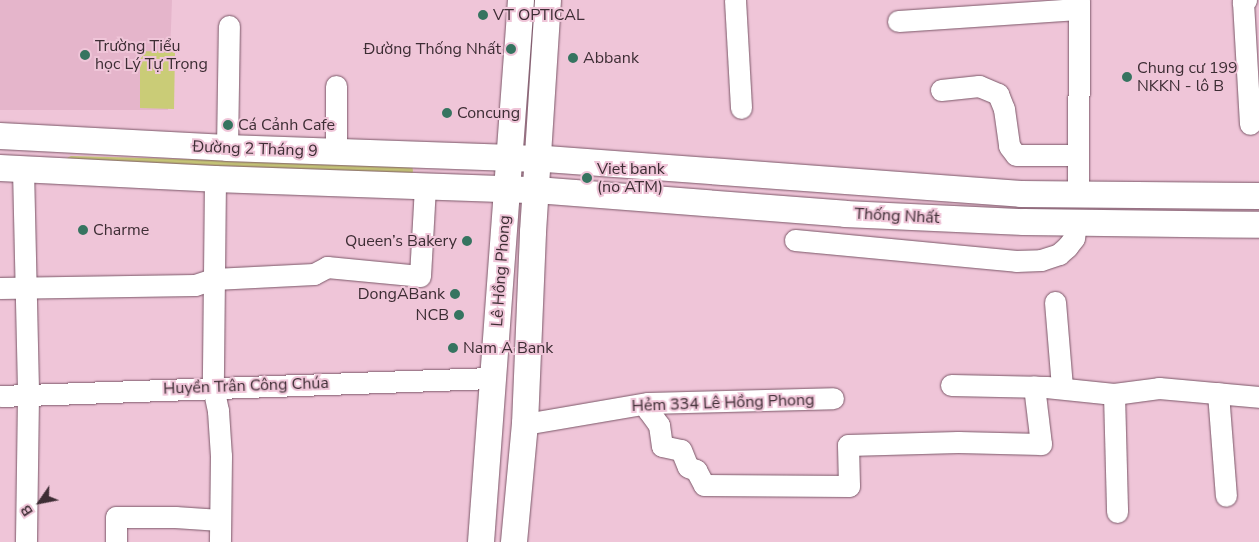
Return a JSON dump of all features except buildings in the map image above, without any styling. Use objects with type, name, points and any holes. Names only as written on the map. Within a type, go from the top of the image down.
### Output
[{"type":"main road","name":"Lê Hồng Phong","points":[[481,542],[521,0]]},
{"type":"main road","name":"Lê Hồng Phong","points":[[514,542],[526,424],[536,190],[548,0]]},
{"type":"main road","name":"Đường 2 Tháng 9","points":[[12,136],[227,148],[538,159]]},
{"type":"main road","points":[[12,136],[12,169]]},
{"type":"main road","name":"Thống Nhất","points":[[538,159],[1021,194],[1259,196]]},
{"type":"main road","name":"Đường 2 Tháng 9","points":[[12,169],[215,179],[507,189]]},
{"type":"main road","points":[[845,181],[845,214]]},
{"type":"main road","name":"Thống Nhất","points":[[507,189],[845,214],[1076,223],[1259,225]]},
{"type":"street","points":[[735,0],[740,108]]},
{"type":"street","points":[[1246,0],[1242,2],[1250,124]]},
{"type":"street","points":[[898,21],[1079,4],[1078,195]]},
{"type":"street","points":[[227,148],[229,26]]},
{"type":"street","points":[[336,86],[336,152]]},
{"type":"street","points":[[941,90],[979,86],[998,94],[1004,109],[1009,146],[1016,155],[1078,155]]},
{"type":"street","points":[[12,169],[24,286],[28,396],[26,542]]},
{"type":"street","points":[[215,179],[213,387],[218,411],[219,429],[220,542]]},
{"type":"street","points":[[0,288],[24,286],[195,285],[214,279],[314,274],[327,267],[420,276],[425,186]]},
{"type":"street","points":[[795,240],[1016,261],[1041,260],[1059,254],[1067,247],[1074,238],[1076,223]]},
{"type":"street","points":[[1055,302],[1062,388]]},
{"type":"street","name":"Huyền Trân Công Chúa","points":[[0,396],[493,378]]},
{"type":"street","points":[[951,385],[1034,386],[1114,394],[1158,388],[1259,397]]},
{"type":"street","points":[[648,403],[648,410],[659,425],[662,446],[681,450],[688,466],[696,470],[704,485],[849,486],[848,445],[958,442],[1040,444],[1034,386]]},
{"type":"street","points":[[1218,393],[1226,496]]},
{"type":"street","points":[[1114,394],[1117,512]]},
{"type":"street","name":"Hẻm 334 Lê Hồng Phong","points":[[526,424],[648,403],[833,398]]},
{"type":"street","points":[[116,542],[116,517],[175,516],[220,520]]},
{"type":"shaded area","name":"Trường Tiểu học Lý Tự Trọng","points":[[0,0],[172,0],[168,110],[0,110]]},
{"type":"green space","points":[[140,51],[175,52],[174,109],[140,108]]},
{"type":"green space","points":[[71,156],[408,165],[412,166],[413,171],[412,175],[65,159]]},
{"type":"place","name":"VT OPTICAL","points":[[483,15]]},
{"type":"place","name":"Đường Thống Nhất","points":[[511,49]]},
{"type":"place","name":"Trường Tiểu học Lý Tự Trọng","points":[[85,55]]},
{"type":"place","name":"Abbank","points":[[573,58]]},
{"type":"place","name":"Chung cư 199 NKKN - lô B","points":[[1127,77]]},
{"type":"place","name":"Concung","points":[[447,113]]},
{"type":"place","name":"Cá Cảnh Cafe","points":[[228,125]]},
{"type":"place","name":"Viet bank (no ATM)","points":[[587,178]]},
{"type":"place","name":"Charme","points":[[83,230]]},
{"type":"place","name":"Queen’s Bakery","points":[[467,241]]},
{"type":"place","name":"DongABank","points":[[455,294]]},
{"type":"place","name":"NCB","points":[[459,315]]},
{"type":"place","name":"Nam A Bank","points":[[453,348]]}]
